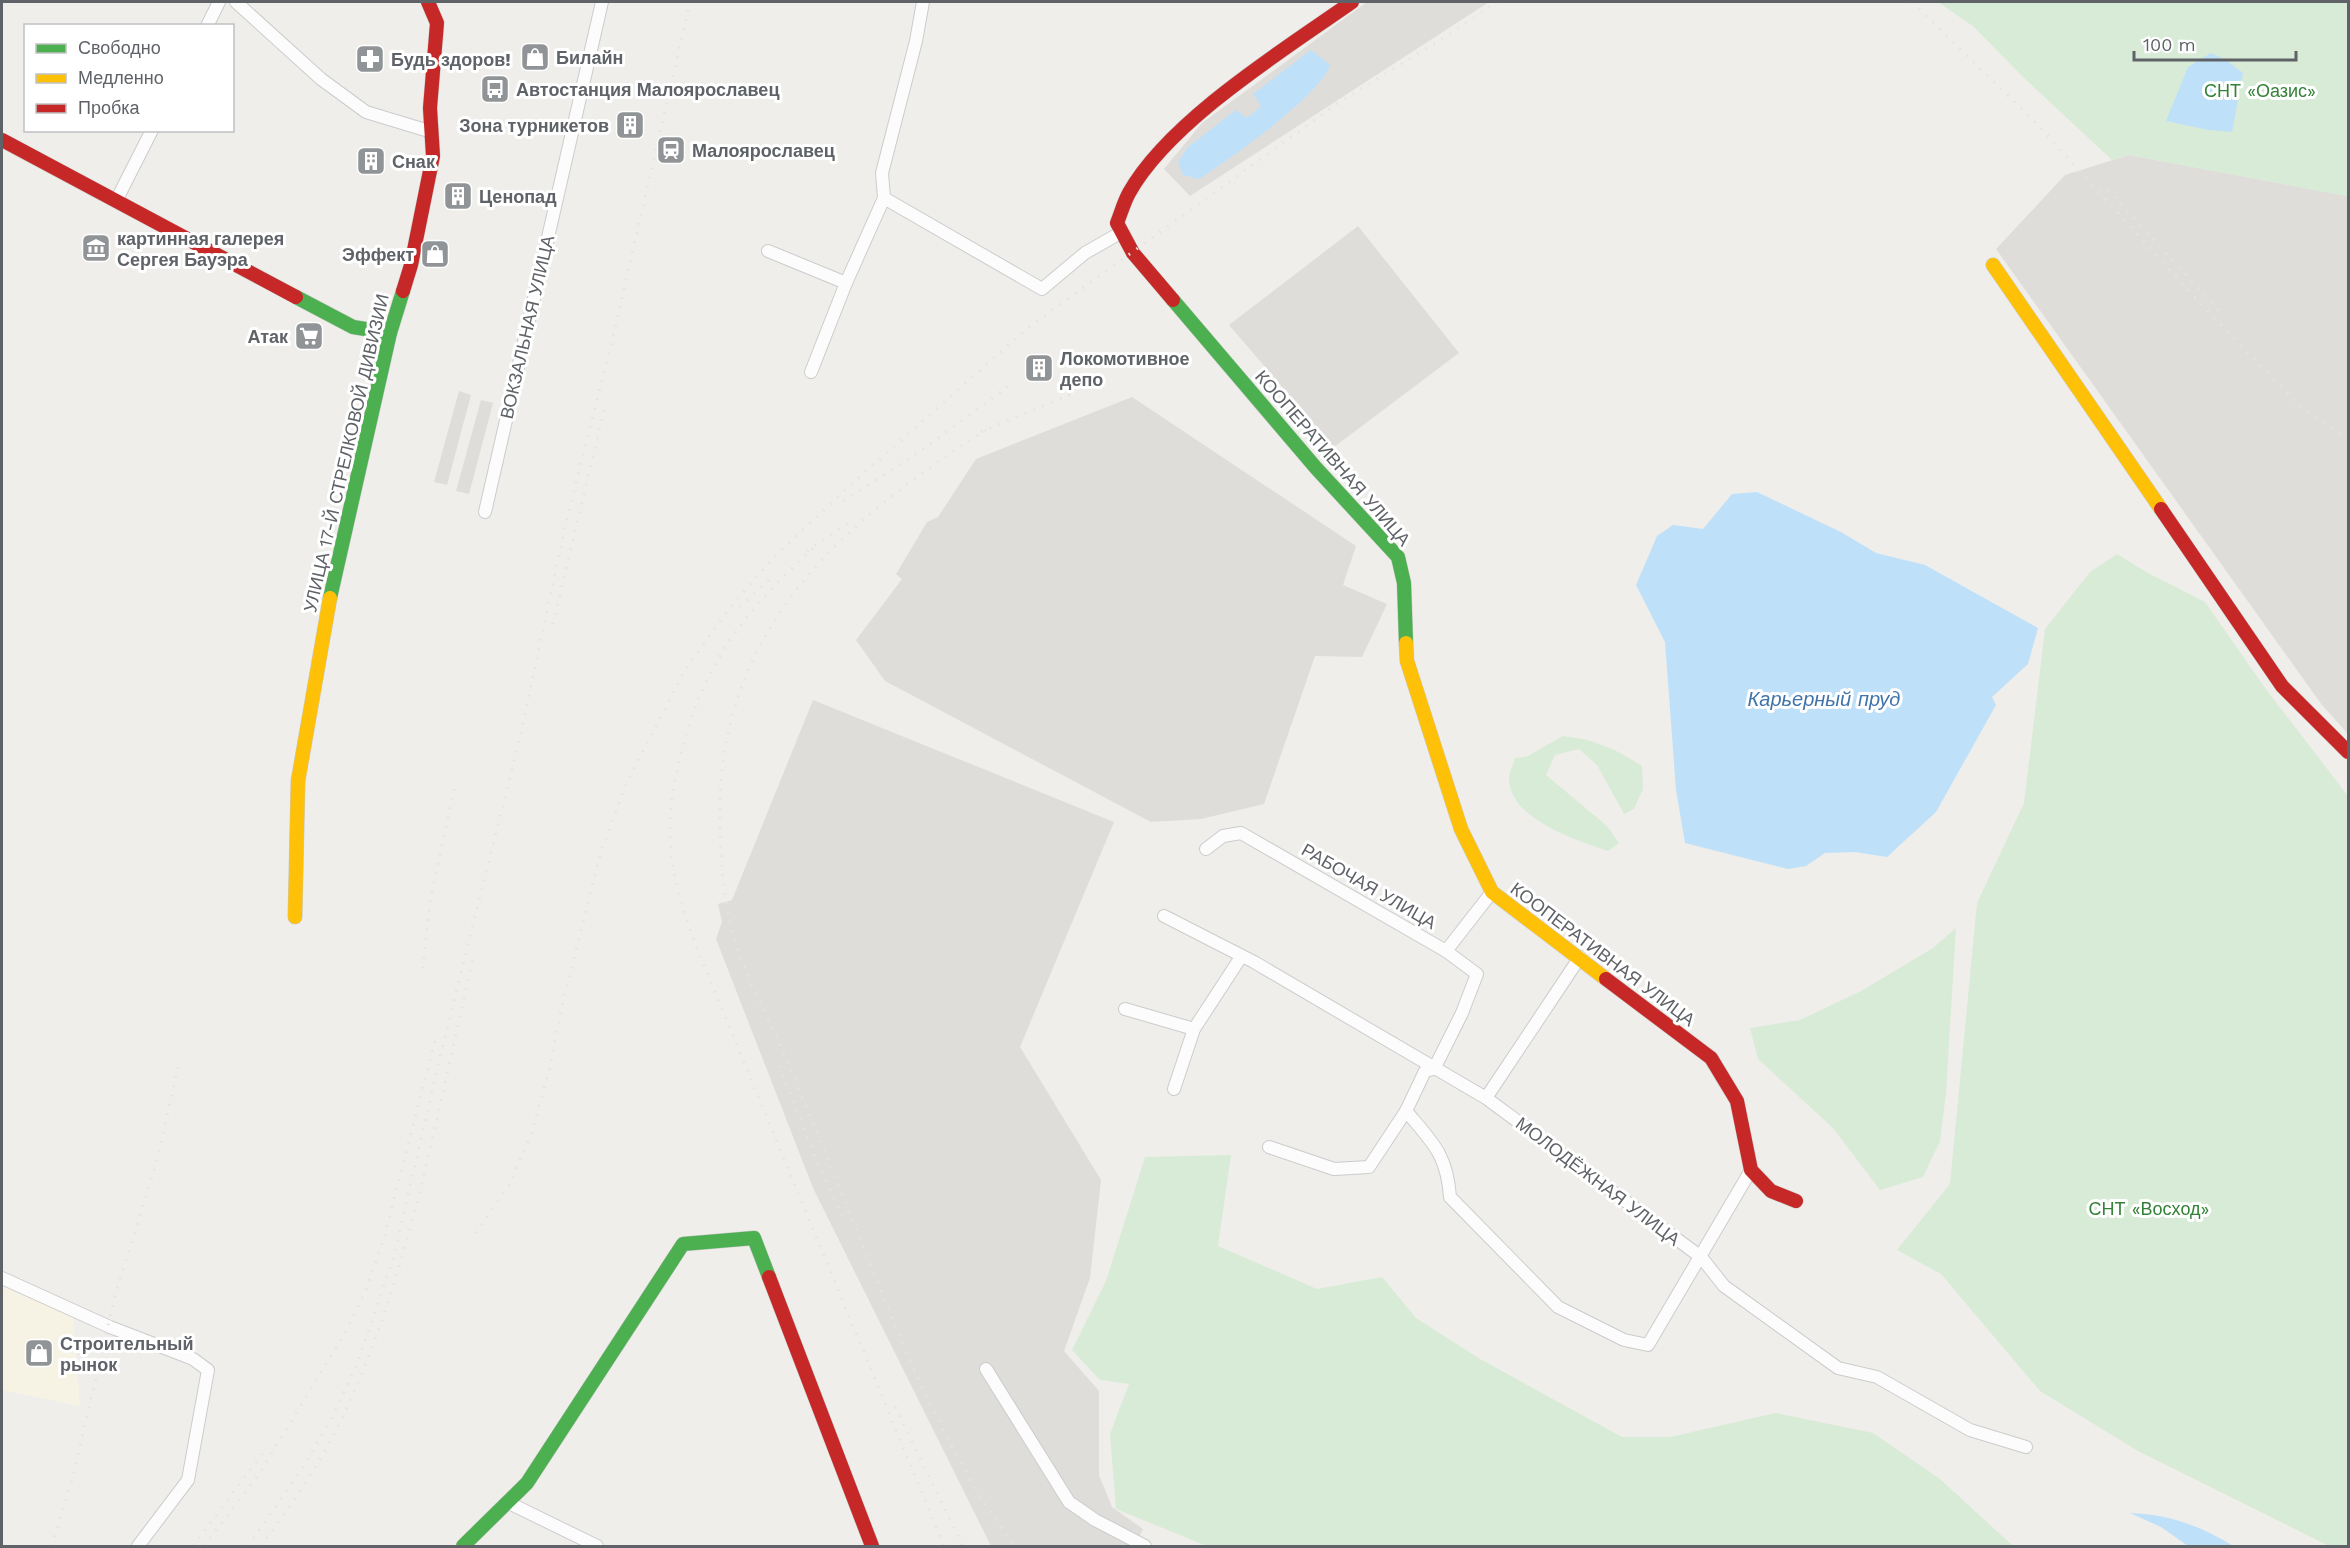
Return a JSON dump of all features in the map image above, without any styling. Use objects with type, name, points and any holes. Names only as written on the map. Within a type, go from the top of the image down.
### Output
[{"type":"street","points":[[208,24],[219,2]]},
{"type":"street","points":[[236,2],[321,79],[366,112],[432,132]]},
{"type":"street","name":"ВОКЗАЛЬНАЯ УЛИЦА","points":[[484,512],[602,2]]},
{"type":"street","points":[[811,372],[846,283],[884,198],[882,173],[916,41],[923,2]]},
{"type":"street","points":[[884,198],[1042,289],[1085,253],[1120,232],[1117,223],[1118,215],[1135,183],[1188,122],[1352,2]]},
{"type":"street","name":"УЛИЦА 17-Й СТРЕЛКОВОЙ ДИВИЗИИ","points":[[295,916],[298,781],[323,629],[390,333],[411,265],[433,156],[431,78],[437,23],[431,3]]},
{"type":"street","points":[[117,199],[151,132]]},
{"type":"street","points":[[2,140],[117,199],[259,279],[353,327],[390,333]]},
{"type":"street","name":"КООПЕРАТИВНАЯ УЛИЦА","points":[[1120,232],[1133,253],[1316,468],[1398,557],[1404,583],[1407,661],[1461,829],[1492,891],[1711,1058],[1737,1101],[1751,1170]]},
{"type":"street","points":[[768,251],[846,283]]},
{"type":"street","points":[[1993,265],[2282,686],[2349,752]]},
{"type":"street","name":"РАБОЧАЯ УЛИЦА","points":[[1206,849],[1223,836],[1241,833],[1446,951],[1477,974],[1462,1013],[1434,1069]]},
{"type":"street","points":[[1446,951],[1492,891]]},
{"type":"street","name":"МОЛОДЁЖНАЯ УЛИЦА","points":[[1164,916],[1225,946],[1240,957],[1254,962],[1486,1098],[1701,1257],[1724,1286],[1838,1368],[1877,1377],[1970,1430],[2026,1447]]},
{"type":"street","points":[[1174,1089],[1194,1029],[1240,957]]},
{"type":"street","points":[[1486,1098],[1580,957]]},
{"type":"street","points":[[1125,1009],[1194,1029]]},
{"type":"street","points":[[1269,1147],[1334,1169],[1369,1167],[1406,1111],[1425,1071],[1434,1069]]},
{"type":"street","points":[[1406,1111],[1442,1155],[1449,1176],[1450,1197],[1558,1307],[1624,1340],[1648,1344],[1751,1170],[1770,1191],[1796,1201]]},
{"type":"street","points":[[463,1546],[527,1484],[683,1244],[754,1238],[872,1546]]},
{"type":"street","points":[[2,1278],[110,1327],[193,1359],[208,1370],[188,1479],[138,1546]]},
{"type":"street","points":[[986,1370],[1069,1502],[1095,1520],[1145,1546]]},
{"type":"street","points":[[508,1503],[597,1546]]},
{"type":"shaded area","points":[[1367,2],[1489,2],[1190,196],[1164,169],[1202,123]]},
{"type":"shaded area","points":[[2129,155],[2348,196],[2348,734],[2322,705],[1996,249],[2065,175]]},
{"type":"shaded area","points":[[1358,226],[1459,353],[1334,447],[1229,325]]},
{"type":"shaded area","points":[[459,391],[471,395],[447,485],[434,482]]},
{"type":"shaded area","points":[[1132,397],[1356,546],[1343,585],[1387,604],[1362,657],[1315,656],[1264,804],[1201,819],[1151,822],[885,681],[856,640],[902,579],[896,574],[927,522],[938,517],[976,459]]},
{"type":"shaded area","points":[[481,400],[493,403],[469,494],[456,491]]},
{"type":"shaded area","points":[[813,700],[1114,822],[1020,1047],[1101,1180],[1090,1278],[1064,1351],[1099,1391],[1099,1475],[1112,1507],[1143,1529],[1135,1546],[991,1546],[813,1188],[716,939],[722,922],[718,904],[732,900]]},
{"type":"shaded area","name":"Строительный рынок","points":[[2,1286],[73,1317],[80,1406],[2,1390]]},
{"type":"green space","name":"СНТ «Оазис»","points":[[1938,2],[2348,2],[2348,196],[2129,155],[2112,160],[2023,77],[1974,27]]},
{"type":"green space","name":"СНТ «Восход»","points":[[2117,554],[2146,572],[2205,602],[2265,688],[2348,796],[2348,1546],[2329,1546],[2138,1451],[2040,1391],[1941,1274],[1897,1250],[1950,1184],[1977,903],[2024,803],[2045,629],[2090,572]]},
{"type":"green space","points":[[1563,736],[1604,746],[1642,766],[1643,789],[1634,809],[1624,814],[1597,765],[1579,749],[1555,755],[1546,775],[1607,826],[1619,843],[1608,851],[1548,827],[1534,818],[1513,795],[1509,779],[1515,758],[1526,757]]},
{"type":"green space","points":[[1956,928],[1946,1093],[1940,1141],[1923,1177],[1880,1190],[1833,1128],[1758,1059],[1750,1028],[1800,1020],[1861,991],[1933,948]]},
{"type":"green space","points":[[1231,1155],[1218,1246],[1317,1289],[1382,1277],[1416,1318],[1480,1359],[1622,1437],[1670,1437],[1776,1413],[1873,1433],[1940,1479],[2013,1546],[1207,1546],[1116,1509],[1110,1434],[1129,1384],[1100,1380],[1072,1350],[1106,1281],[1145,1157]]},
{"type":"water","points":[[1311,50],[1330,65],[1323,78],[1310,93],[1272,126],[1199,179],[1183,175],[1178,162],[1188,147],[1236,110],[1247,118],[1261,106],[1253,94]]},
{"type":"water","points":[[2211,53],[2226,60],[2243,73],[2232,132],[2209,130],[2166,121],[2188,67]]},
{"type":"water","name":"Карьерный пруд","points":[[1757,492],[1841,532],[1876,553],[1925,565],[2038,628],[2028,664],[1992,697],[1996,705],[1936,812],[1887,857],[1855,852],[1825,853],[1806,866],[1788,869],[1685,843],[1676,790],[1665,642],[1636,585],[1657,536],[1673,525],[1703,529],[1732,494]]},
{"type":"water","points":[[2130,1513],[2184,1522],[2233,1546],[2188,1546],[2161,1527]]},
{"type":"railway","points":[[248,1546],[301,1470],[331,1419],[357,1364],[393,1259],[441,1053],[520,737],[566,522],[612,341],[690,2]]},
{"type":"railway","points":[[476,1233],[509,1185],[530,1137],[549,1072],[561,1010],[600,855],[626,784],[685,670],[731,606],[774,557],[855,481],[1029,327],[1338,103],[1497,2]]},
{"type":"railway","points":[[1912,2],[2036,123],[2201,304],[2299,405],[2348,438]]},
{"type":"railway","points":[[2108,190],[2220,312]]},
{"type":"railway","points":[[843,501],[922,450],[1010,385]]},
{"type":"railway","points":[[981,432],[1074,393]]},
{"type":"railway","points":[[553,624],[606,402]]},
{"type":"railway","points":[[986,430],[880,505],[834,547],[795,592],[762,642],[738,697],[724,759],[720,828],[726,901],[740,955],[794,1077],[920,1382],[973,1483],[997,1522],[1016,1546]]},
{"type":"railway","points":[[807,551],[854,519]]},
{"type":"railway","points":[[813,548],[747,617],[730,640],[701,692],[681,754],[673,792],[670,812],[672,861],[682,904],[696,946],[944,1546]]},
{"type":"railway","points":[[740,607],[771,578]]},
{"type":"railway","points":[[423,968],[430,901],[454,789]]},
{"type":"railway","points":[[261,1546],[325,1450],[367,1362],[387,1306],[420,1192],[473,960]]},
{"type":"railway","points":[[204,1546],[259,1474],[345,1333],[366,1290],[384,1238],[436,1037]]},
{"type":"railway","points":[[52,1546],[72,1480],[116,1292],[156,1164],[179,1063]]},
{"type":"railway","points":[[779,1066],[842,1216]]},
{"type":"railway","points":[[895,1407],[963,1546]]},
{"type":"railway","points":[[193,1546],[263,1453]]},
{"type":"traffic: fast","points":[[330,598],[390,333],[403,291]]},
{"type":"traffic: fast","points":[[296,297],[353,327],[390,333]]},
{"type":"traffic: fast","points":[[1173,300],[1316,468],[1398,557],[1404,583],[1406,643]]},
{"type":"traffic: fast","points":[[463,1546],[527,1483],[683,1244],[754,1238],[769,1277]]},
{"type":"traffic: slow","points":[[1993,265],[2161,509]]},
{"type":"traffic: slow","points":[[295,917],[298,781],[330,598]]},
{"type":"traffic: slow","points":[[1406,643],[1407,661],[1461,829],[1492,892],[1606,979]]},
{"type":"traffic: jam","points":[[403,291],[411,265],[433,156],[430,108],[437,23],[428,2]]},
{"type":"traffic: jam","points":[[1173,300],[1133,253],[1117,223],[1129,193],[1147,166],[1199,113],[1263,64],[1352,2]]},
{"type":"traffic: jam","points":[[2,140],[296,297]]},
{"type":"traffic: jam","points":[[2161,509],[2282,686],[2348,752]]},
{"type":"traffic: jam","points":[[1606,979],[1711,1058],[1737,1101],[1751,1170],[1771,1191],[1796,1201]]},
{"type":"traffic: jam","points":[[769,1277],[872,1546]]},
{"type":"place","name":"Билайн","points":[[535,57]]},
{"type":"place","name":"Будь здоров!","points":[[370,59]]},
{"type":"place","name":"Автостанция Малоярославец","points":[[495,89]]},
{"type":"place","name":"Зона турникетов","points":[[630,125]]},
{"type":"place","name":"Малоярославец","points":[[671,150]]},
{"type":"place","name":"Снак","points":[[371,161]]},
{"type":"place","name":"Ценопад","points":[[458,196]]},
{"type":"place","name":"картинная галерея Сергея Бауэра","points":[[96,248]]},
{"type":"place","name":"Эффект","points":[[435,254]]},
{"type":"place","name":"Атак","points":[[309,336]]},
{"type":"place","name":"Локомотивное депо","points":[[1039,368]]},
{"type":"place","name":"Строительный рынок","points":[[39,1353]]}]
